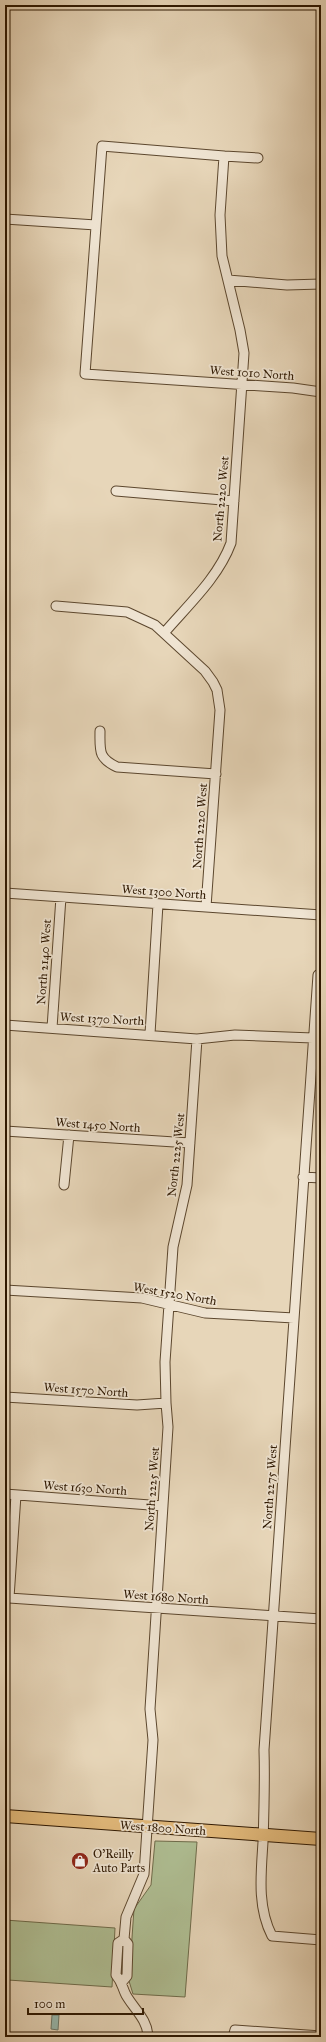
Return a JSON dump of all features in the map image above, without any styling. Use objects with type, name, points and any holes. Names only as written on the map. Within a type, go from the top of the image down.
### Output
[{"type":"main road","name":"West 1800 North","points":[[5,1816],[321,1839]]},
{"type":"street","points":[[5,219],[96,225],[102,146],[258,158]]},
{"type":"street","name":"North 2220 West","points":[[206,907],[220,710],[217,690],[205,671],[164,633],[213,577],[225,559],[231,543],[244,353],[222,256],[220,237],[224,156]]},
{"type":"street","name":"West 1010 North","points":[[96,225],[85,374],[243,384],[321,392]]},
{"type":"street","points":[[228,280],[287,285],[321,284]]},
{"type":"street","points":[[116,491],[234,501]]},
{"type":"street","points":[[56,606],[127,612],[155,625],[164,633]]},
{"type":"street","points":[[100,731],[101,753],[106,762],[118,767],[216,774]]},
{"type":"street","name":"West 1300 North","points":[[5,893],[321,915]]},
{"type":"street","name":"North 2140 West","points":[[52,1028],[61,897]]},
{"type":"street","points":[[150,1034],[158,904]]},
{"type":"street","name":"North 2275 West","points":[[318,975],[264,1750],[265,1782],[262,1904],[267,1926],[272,1936],[321,1940]]},
{"type":"street","name":"West 1370 North","points":[[5,1025],[150,1034],[196,1039],[235,1035],[313,1038]]},
{"type":"street","name":"North 2225 West","points":[[148,2037],[145,2023],[127,1996],[122,1982],[116,1975],[118,1943],[124,1939],[126,1917],[144,1874],[153,1740],[150,1709],[168,1427],[165,1362],[173,1247],[187,1185],[196,1039]]},
{"type":"street","name":"West 1450 North","points":[[5,1131],[190,1143]]},
{"type":"street","points":[[64,1185],[68,1135]]},
{"type":"street","points":[[304,1177],[321,1178]]},
{"type":"street","name":"West 1520 North","points":[[5,1290],[142,1298],[169,1303],[206,1313],[294,1318]]},
{"type":"street","name":"West 1570 North","points":[[5,1397],[137,1405],[166,1403]]},
{"type":"street","name":"West 1630 North","points":[[5,1494],[163,1506]]},
{"type":"street","name":"West 1680 North","points":[[16,1495],[9,1598],[321,1620]]},
{"type":"street","points":[[233,2037],[235,2030],[321,2036]]},
{"type":"green space","points":[[155,1841],[197,1842],[185,1997],[133,1994],[129,1981],[134,1909],[151,1885]]},
{"type":"green space","points":[[5,1920],[115,1928],[112,1987],[8,1980],[6,1982]]},
{"type":"water","points":[[52,2015],[59,2015],[58,2030],[51,2029]]},
{"type":"place","name":"O'Reilly Auto Parts","points":[[80,1861]]}]
